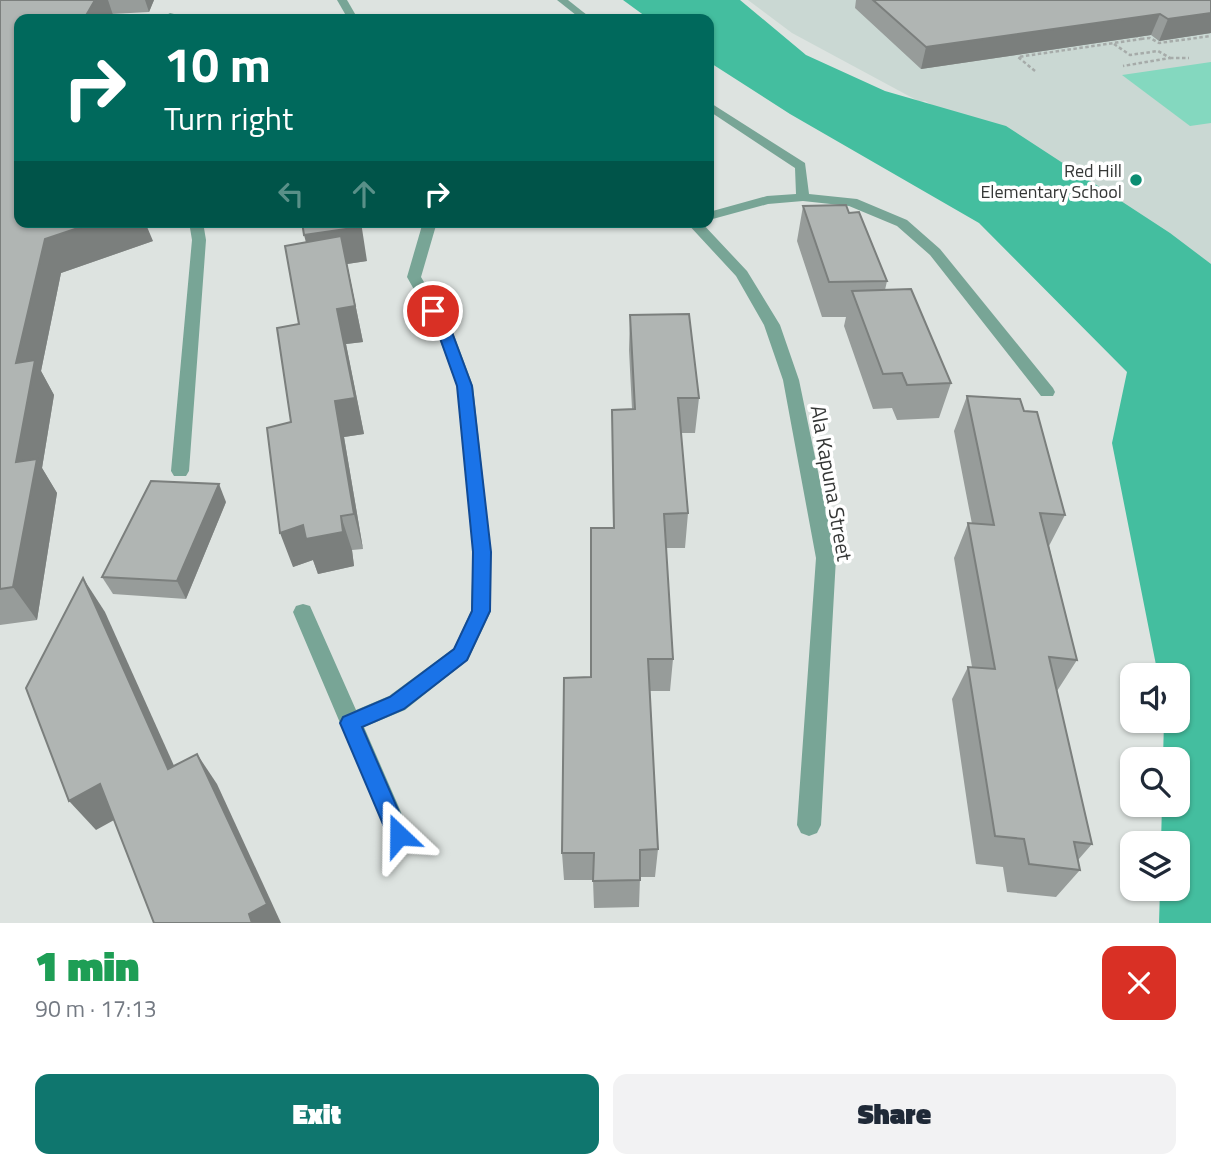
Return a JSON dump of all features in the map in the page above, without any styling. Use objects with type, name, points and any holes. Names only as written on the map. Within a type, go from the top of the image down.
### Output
[{"type":"street","points":[[562,0],[580,14]]},
{"type":"street","points":[[714,109],[801,166],[803,197]]},
{"type":"street","points":[[714,215],[767,200],[803,197],[852,202],[902,223],[935,252],[1046,391]]},
{"type":"street","points":[[180,471],[199,240],[196,228]]},
{"type":"street","points":[[350,723],[397,703],[461,654],[481,611],[482,552],[465,386],[443,327],[414,277],[426,228]]},
{"type":"street","name":"Ala Kapuna Street","points":[[699,228],[743,274],[772,325],[791,380],[826,558],[809,825]]},
{"type":"street","points":[[303,612],[399,835]]},
{"type":"path","points":[[1130,32],[1141,39]]},
{"type":"path","points":[[1035,71],[1018,57],[1150,38],[1159,43],[1211,36]]},
{"type":"path","points":[[1114,43],[1130,55],[1158,51],[1170,58]]},
{"type":"path","points":[[1123,65],[1185,56],[1189,58]]},
{"type":"shaded area","name":"Red Hill Elementary School","points":[[748,0],[1211,0],[1211,273],[1195,257],[925,101],[920,102],[792,33]]},
{"type":"green space","points":[[623,0],[740,0],[806,55],[885,91],[1006,126],[1170,233],[1211,264],[1211,923],[1159,923],[1160,901],[1190,901],[1190,831],[1161,831],[1162,817],[1190,817],[1190,747],[1163,747],[1164,733],[1190,733],[1190,663],[1156,663],[1112,443],[1127,372],[979,223],[790,114],[714,65],[714,14],[642,14]]},
{"type":"green space","points":[[1211,62],[1211,123],[1190,126],[1122,75]]},
{"type":"building","points":[[0,0],[95,0],[87,14],[14,14],[14,228],[78,228],[45,239],[16,363],[35,360],[16,462],[37,459],[13,587],[0,589]]},
{"type":"building","points":[[873,0],[1211,0],[1211,13],[1168,19],[1160,14],[926,47]]},
{"type":"building","points":[[846,205],[849,213],[859,212],[887,281],[829,282],[803,206]]},
{"type":"building","points":[[303,228],[353,228],[304,235]]},
{"type":"building","points":[[341,236],[355,306],[337,309],[355,398],[335,401],[354,514],[341,516],[343,532],[306,539],[303,525],[280,533],[267,428],[291,422],[277,328],[299,324],[285,246]]},
{"type":"building","points":[[911,289],[951,383],[907,385],[902,373],[883,374],[852,291]]},
{"type":"building","points":[[689,314],[699,398],[678,398],[688,513],[664,514],[673,659],[648,659],[658,849],[640,850],[640,880],[593,881],[594,853],[562,853],[564,678],[591,677],[591,528],[614,528],[612,410],[635,409],[630,315]]},
{"type":"building","points":[[967,396],[1020,399],[1024,411],[1037,412],[1065,515],[1040,513],[1077,660],[1049,657],[1092,844],[1074,842],[1080,870],[1029,864],[1024,839],[995,836],[968,667],[995,669],[968,523],[994,525]]},
{"type":"building","points":[[151,481],[219,484],[177,581],[102,577]]},
{"type":"building","points":[[83,578],[168,769],[197,754],[267,904],[249,914],[252,923],[154,923],[100,784],[69,801],[26,688]]},
{"type":"place","name":"Red Hill Elementary School","points":[[1136,180]]},
{"type":"route","points":[[399,835],[350,723],[397,703],[461,654],[481,611],[482,552],[465,386],[443,327],[433,311]]}]
